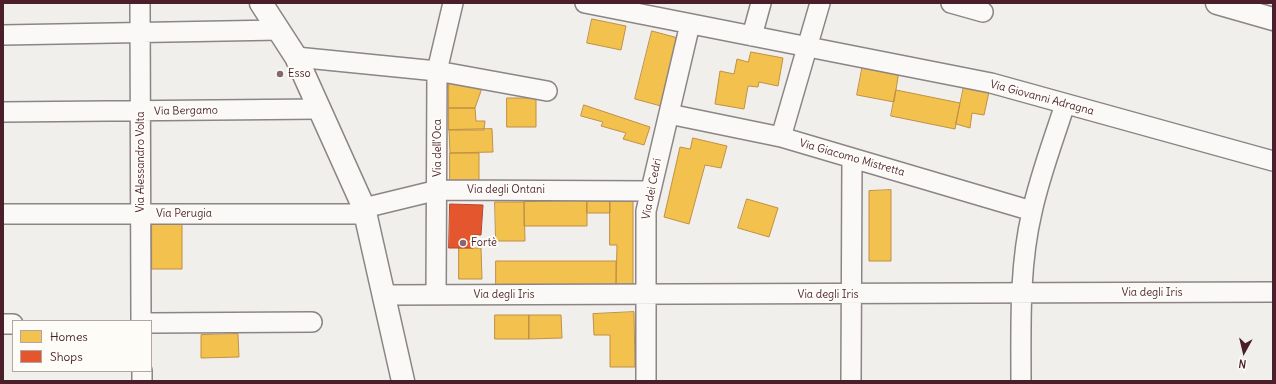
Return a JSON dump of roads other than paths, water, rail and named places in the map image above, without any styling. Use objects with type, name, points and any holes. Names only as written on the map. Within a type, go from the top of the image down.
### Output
[{"type":"main road","points":[[1217,3],[1273,20]]},
{"type":"main road","points":[[266,5],[279,30],[296,57],[365,211],[403,381]]},
{"type":"street","name":"Via Alessandro Volta","points":[[140,3],[141,320]]},
{"type":"street","name":"Via dell'Oca","points":[[436,295],[438,190],[437,71],[452,3]]},
{"type":"street","name":"Via Giovanni Adragna","points":[[585,3],[992,83],[1273,161]]},
{"type":"street","points":[[752,36],[761,3]]},
{"type":"street","points":[[781,137],[820,3]]},
{"type":"street","points":[[950,3],[983,12]]},
{"type":"street","name":"Via dei Cedri","points":[[646,381],[646,211],[690,24]]},
{"type":"street","points":[[3,35],[279,30]]},
{"type":"street","points":[[296,57],[437,71],[547,91]]},
{"type":"street","points":[[1022,381],[1021,293],[1025,254],[1032,211],[1065,104]]},
{"type":"street","name":"Via Bergamo","points":[[3,112],[320,109]]},
{"type":"street","name":"Via Giacomo Mistretta","points":[[669,114],[781,137],[1032,211]]},
{"type":"street","points":[[851,381],[852,158]]},
{"type":"street","name":"Via degli Ontani","points":[[365,211],[438,190],[650,191]]},
{"type":"street","name":"Via Perugia","points":[[3,214],[365,211]]},
{"type":"street","name":"Via degli Iris","points":[[383,295],[852,295],[1273,292]]},
{"type":"street","points":[[152,323],[312,322]]},
{"type":"place","name":"Esso","points":[[280,74]]},
{"type":"place","name":"Fortè","points":[[463,243]]}]
